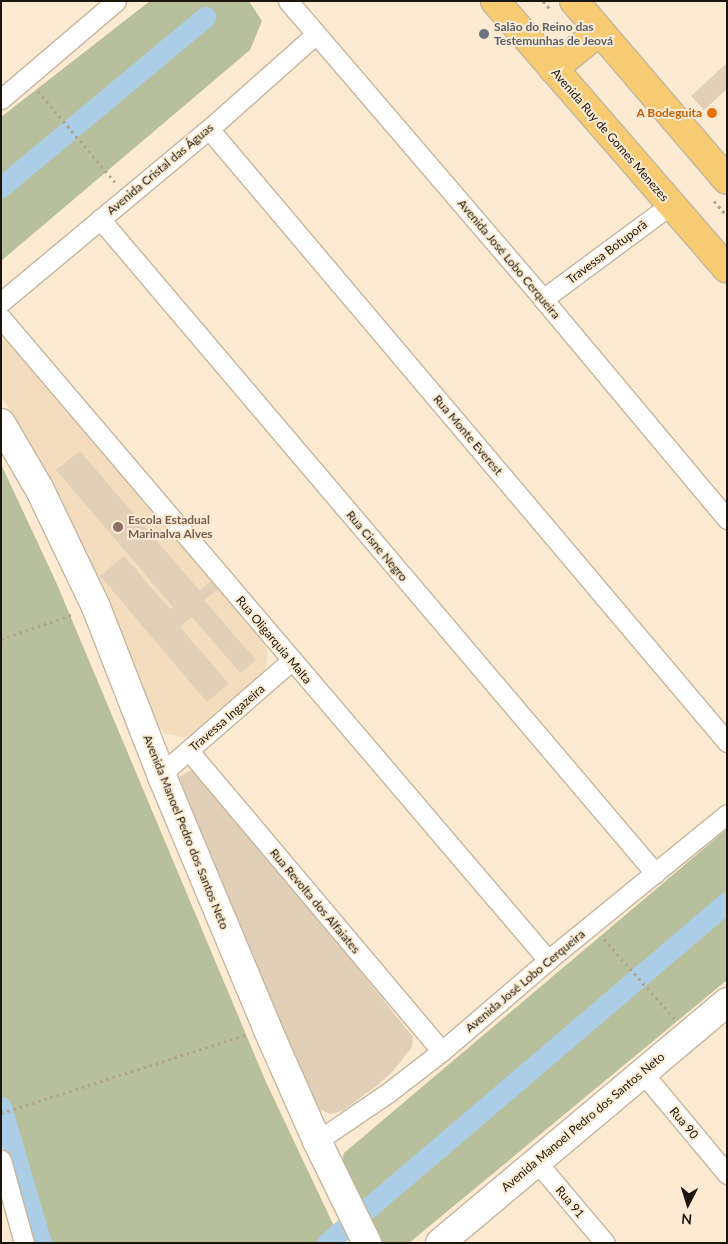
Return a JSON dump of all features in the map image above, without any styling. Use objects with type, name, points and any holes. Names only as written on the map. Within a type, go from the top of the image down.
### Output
[{"type":"main road","name":"Avenida Ruy de Gomes Menezes","points":[[495,1],[670,205],[727,268]]},
{"type":"main road","points":[[574,1],[723,168]]},
{"type":"main road","points":[[553,69],[600,31]]},
{"type":"street","name":"Avenida José Lobo Cerqueira","points":[[288,1],[543,299],[727,520]]},
{"type":"street","points":[[1,99],[104,5]]},
{"type":"street","name":"Avenida Cristal das Águas","points":[[1,302],[127,195],[209,129],[316,34]]},
{"type":"street","name":"Rua Monte Everest","points":[[209,129],[727,742]]},
{"type":"street","name":"Travessa Botuporã","points":[[543,299],[670,205]]},
{"type":"street","name":"Rua Cisne Negro","points":[[100,219],[655,873]]},
{"type":"street","name":"Rua Oligarquia Malta","points":[[1,318],[291,661],[548,960]]},
{"type":"street","name":"Avenida Manoel Pedro dos Santos Neto","points":[[1,423],[40,490],[96,606],[161,774],[267,1028],[317,1141],[367,1243]]},
{"type":"street","name":"Travessa Ingazeira","points":[[161,774],[291,661]]},
{"type":"street","name":"Rua Revolta dos Alfaiates","points":[[189,751],[442,1051]]},
{"type":"street","name":"Avenida José Lobo Cerqueira","points":[[317,1141],[389,1092],[442,1051],[548,960],[727,814]]},
{"type":"street","name":"Avenida Manoel Pedro dos Santos Neto","points":[[440,1243],[727,1002]]},
{"type":"street","name":"Rua 90","points":[[642,1072],[727,1174]]},
{"type":"street","points":[[1,1160],[24,1243]]},
{"type":"street","name":"Rua 91","points":[[536,1161],[604,1243]]},
{"type":"path","points":[[42,96],[127,195]]},
{"type":"path","points":[[1,639],[96,606]]},
{"type":"path","points":[[611,946],[669,1011]]},
{"type":"path","points":[[1,1112],[44,1100],[267,1028]]},
{"type":"shaded area","name":"Escola Estadual Marinalva Alves","points":[[1,338],[8,343],[264,642],[268,654],[264,674],[197,733],[184,737],[165,734],[151,714],[54,490],[16,418],[1,396]]},
{"type":"green space","points":[[150,1],[249,1],[262,21],[250,50],[1,261],[1,117]]},
{"type":"green space","points":[[1,464],[56,582],[266,1082],[342,1243],[33,1243],[1,1129]]},
{"type":"green space","points":[[727,829],[727,980],[409,1243],[379,1243],[342,1161],[344,1153]]},
{"type":"building","points":[[727,63],[727,89],[704,110],[691,96]]},
{"type":"building","name":"Escola Estadual Marinalva Alves","points":[[80,451],[200,591],[211,581],[218,589],[204,600],[256,660],[240,673],[192,617],[180,627],[229,684],[207,702],[100,576],[124,556],[170,609],[173,607],[56,470]]},
{"type":"building","points":[[189,771],[197,771],[203,774],[413,1037],[412,1047],[394,1070],[379,1084],[342,1111],[331,1114],[315,1108],[177,781],[180,776]]},
{"type":"waterway","points":[[1,187],[205,17]]},
{"type":"waterway","points":[[327,1243],[727,902]]},
{"type":"waterway","points":[[1,1107],[41,1243]]},
{"type":"place","name":"Salão do Reino das Testemunhas de Jeová","points":[[484,34]]},
{"type":"place","name":"A Bodeguita","points":[[712,113]]},
{"type":"place","name":"Escola Estadual Marinalva Alves","points":[[118,527]]}]
